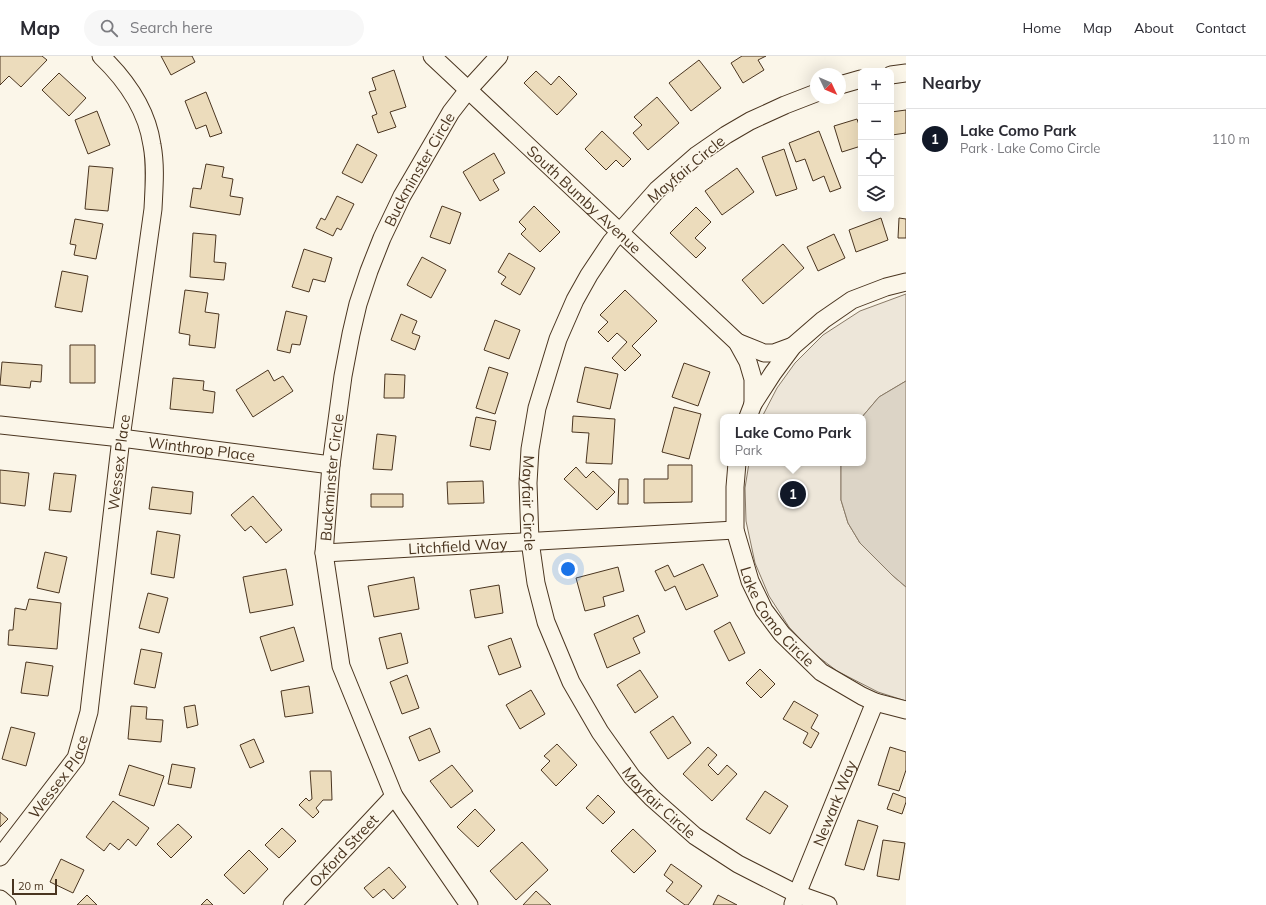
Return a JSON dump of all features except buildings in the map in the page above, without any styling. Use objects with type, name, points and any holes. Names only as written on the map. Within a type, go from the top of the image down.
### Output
[{"type":"street","name":"Wessex Place","points":[[0,857],[76,758],[89,712],[121,438],[153,209],[154,175],[152,144],[142,111],[127,84],[101,56]]},
{"type":"street","name":"South Bumby Avenue","points":[[432,56],[737,342],[748,362],[753,379],[750,411]]},
{"type":"street","name":"Buckminster Circle","points":[[469,905],[394,796],[341,666],[324,553],[331,465],[343,376],[358,304],[369,271],[382,238],[402,196],[452,112],[468,90],[499,56]]},
{"type":"street","points":[[894,74],[906,73]]},
{"type":"street","points":[[846,83],[858,80]]},
{"type":"street","name":"Mayfair Circle","points":[[810,95],[750,121],[726,134],[698,155],[657,190],[619,231],[592,270],[575,300],[558,339],[539,402],[530,449],[530,541],[536,583],[546,622],[570,682],[600,732],[632,777],[652,798],[696,836],[738,864],[795,900],[828,905]]},
{"type":"street","points":[[750,411],[773,373],[793,346],[823,320],[852,300],[886,287],[906,282]]},
{"type":"street","name":"South Bumby Avenue","points":[[737,342],[764,353],[774,353],[793,346]]},
{"type":"street","name":"Winthrop Place","points":[[0,425],[121,438],[331,465]]},
{"type":"street","name":"Lake Como Circle","points":[[737,466],[735,530],[750,580],[764,610],[782,634],[821,672],[875,702],[906,710]]},
{"type":"street","name":"Litchfield Way","points":[[324,553],[735,530]]},
{"type":"street","name":"Newark Way","points":[[795,900],[875,702]]},
{"type":"street","name":"Oxford Street","points":[[292,905],[394,796]]},
{"type":"street","points":[[0,898],[7,905]]},
{"type":"shaded area","points":[[906,294],[906,381],[879,397],[865,414],[764,414],[777,388],[795,363],[823,335],[860,311]]},
{"type":"shaded area","points":[[906,381],[906,587],[860,543],[848,523],[841,500],[841,466],[866,466],[866,414],[865,414],[879,397]]},
{"type":"shaded area","points":[[749,466],[841,466],[841,500],[848,523],[860,543],[906,587],[906,701],[878,692],[837,671],[812,652],[789,627],[769,596],[755,563],[746,521],[745,488]]},
{"type":"place","name":"Lake Como Park","points":[[793,494]]}]
